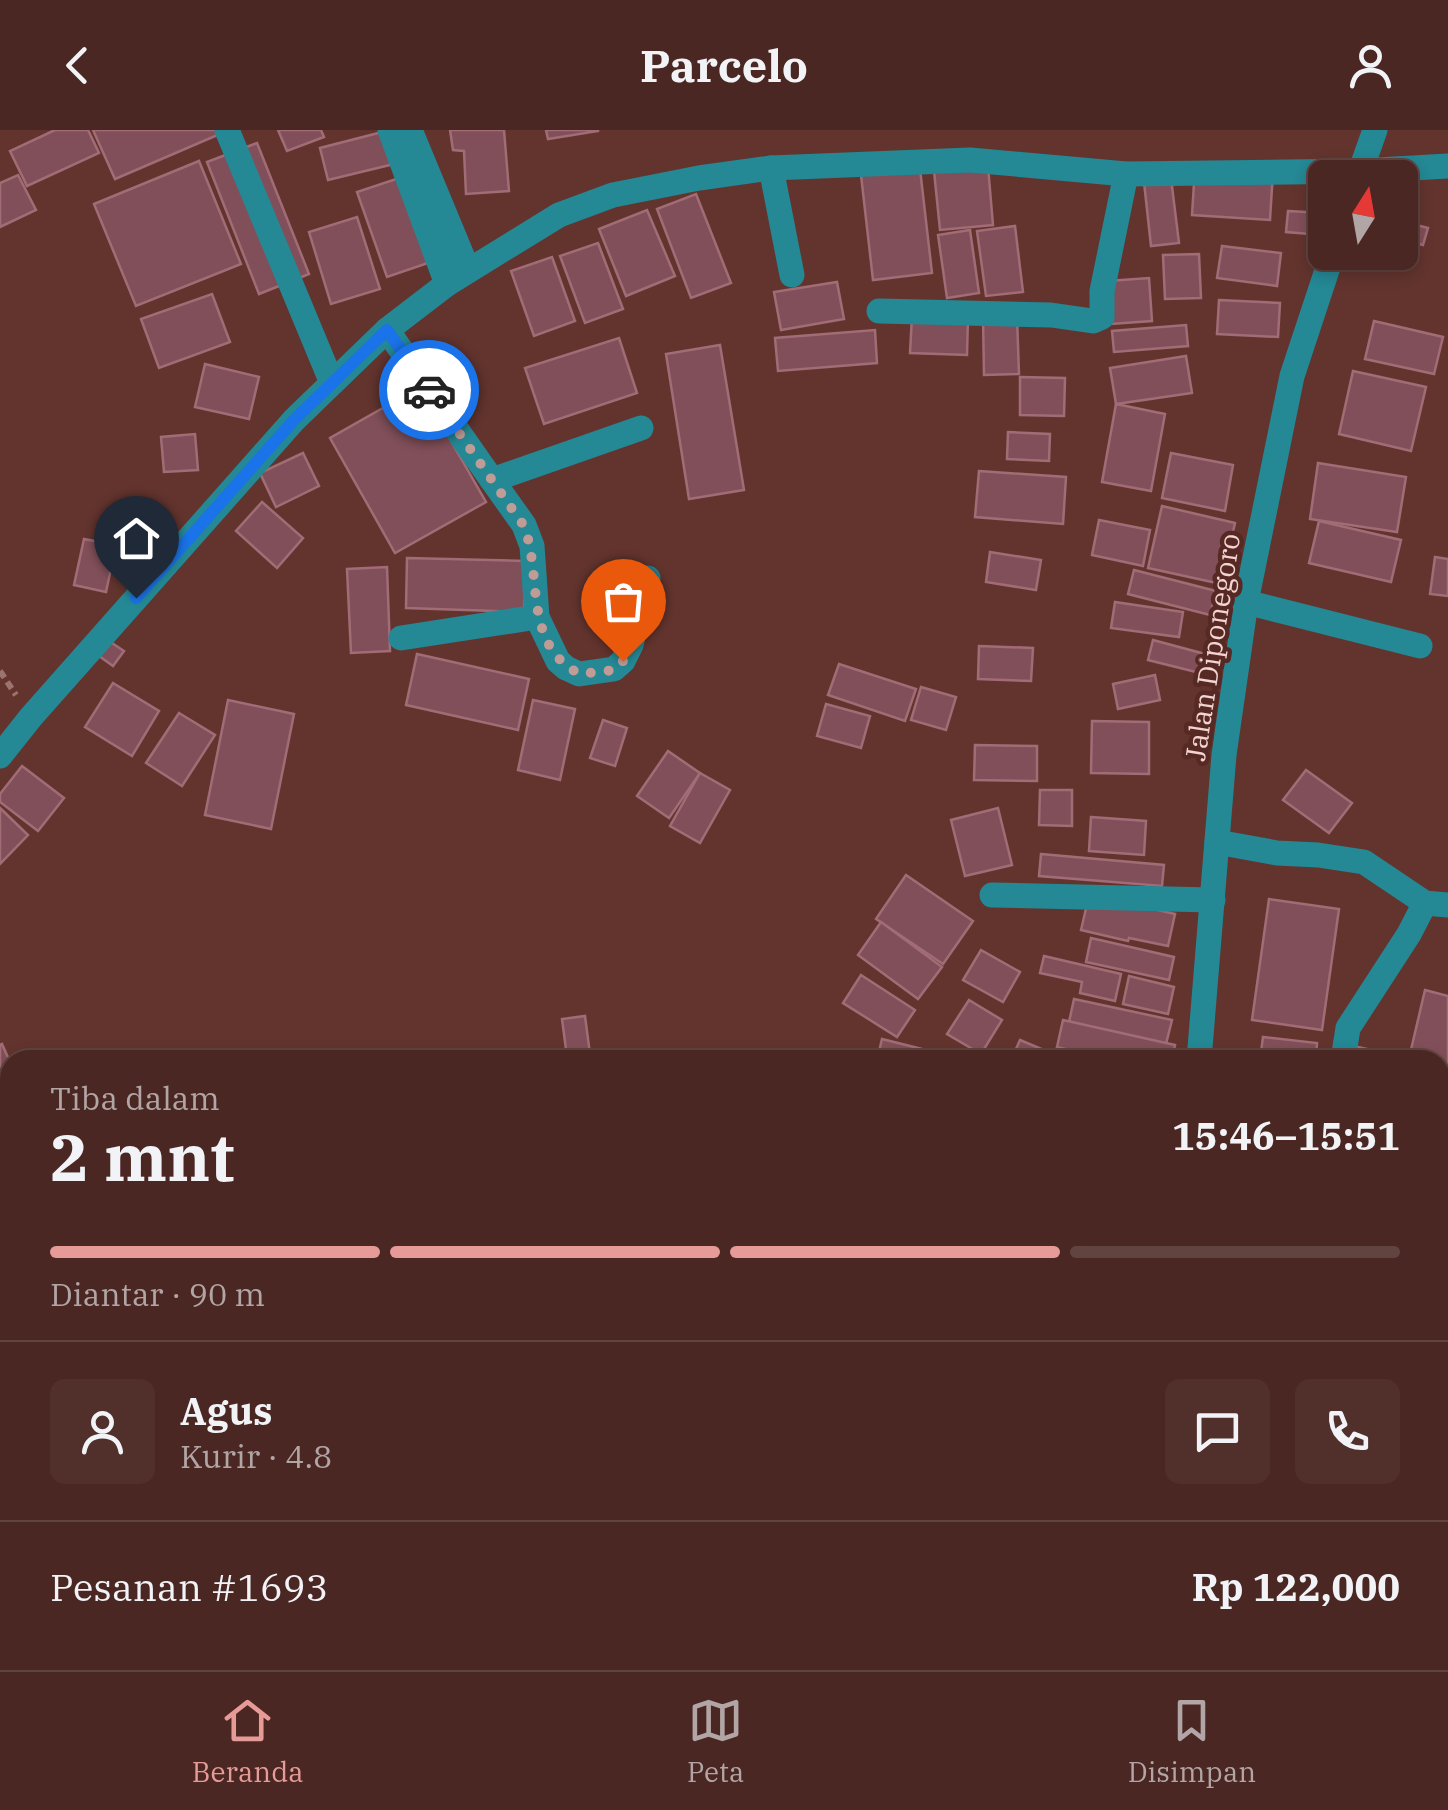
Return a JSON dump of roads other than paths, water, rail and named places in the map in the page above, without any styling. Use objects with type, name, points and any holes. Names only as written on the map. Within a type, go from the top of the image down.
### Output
[{"type":"street","points":[[227,130],[332,383]]},
{"type":"street","points":[[390,130],[458,277]]},
{"type":"street","points":[[410,130],[458,277]]},
{"type":"street","points":[[1364,160],[1375,130]]},
{"type":"street","points":[[0,756],[294,420],[332,383],[387,330],[458,277],[558,215],[613,196],[772,168],[970,160],[1126,174],[1308,174]]},
{"type":"street","points":[[1418,169],[1448,166]]},
{"type":"street","points":[[772,168],[792,274]]},
{"type":"street","points":[[880,311],[1051,315],[1093,321],[1102,317],[1102,291],[1126,174]]},
{"type":"street","name":"Jalan Diponegoro","points":[[1199,1050],[1224,755],[1246,602],[1292,376],[1327,270]]},
{"type":"street","points":[[387,330],[524,526],[532,546],[537,617],[558,661],[580,674],[614,670],[631,645],[648,578]]},
{"type":"street","points":[[492,480],[641,428]]},
{"type":"street","points":[[1246,602],[1420,646]]},
{"type":"street","points":[[401,638],[537,617]]},
{"type":"street","points":[[1218,842],[1364,862],[1436,904],[1408,934],[1348,1028],[1345,1050]]},
{"type":"street","points":[[992,894],[1212,900]]}]
